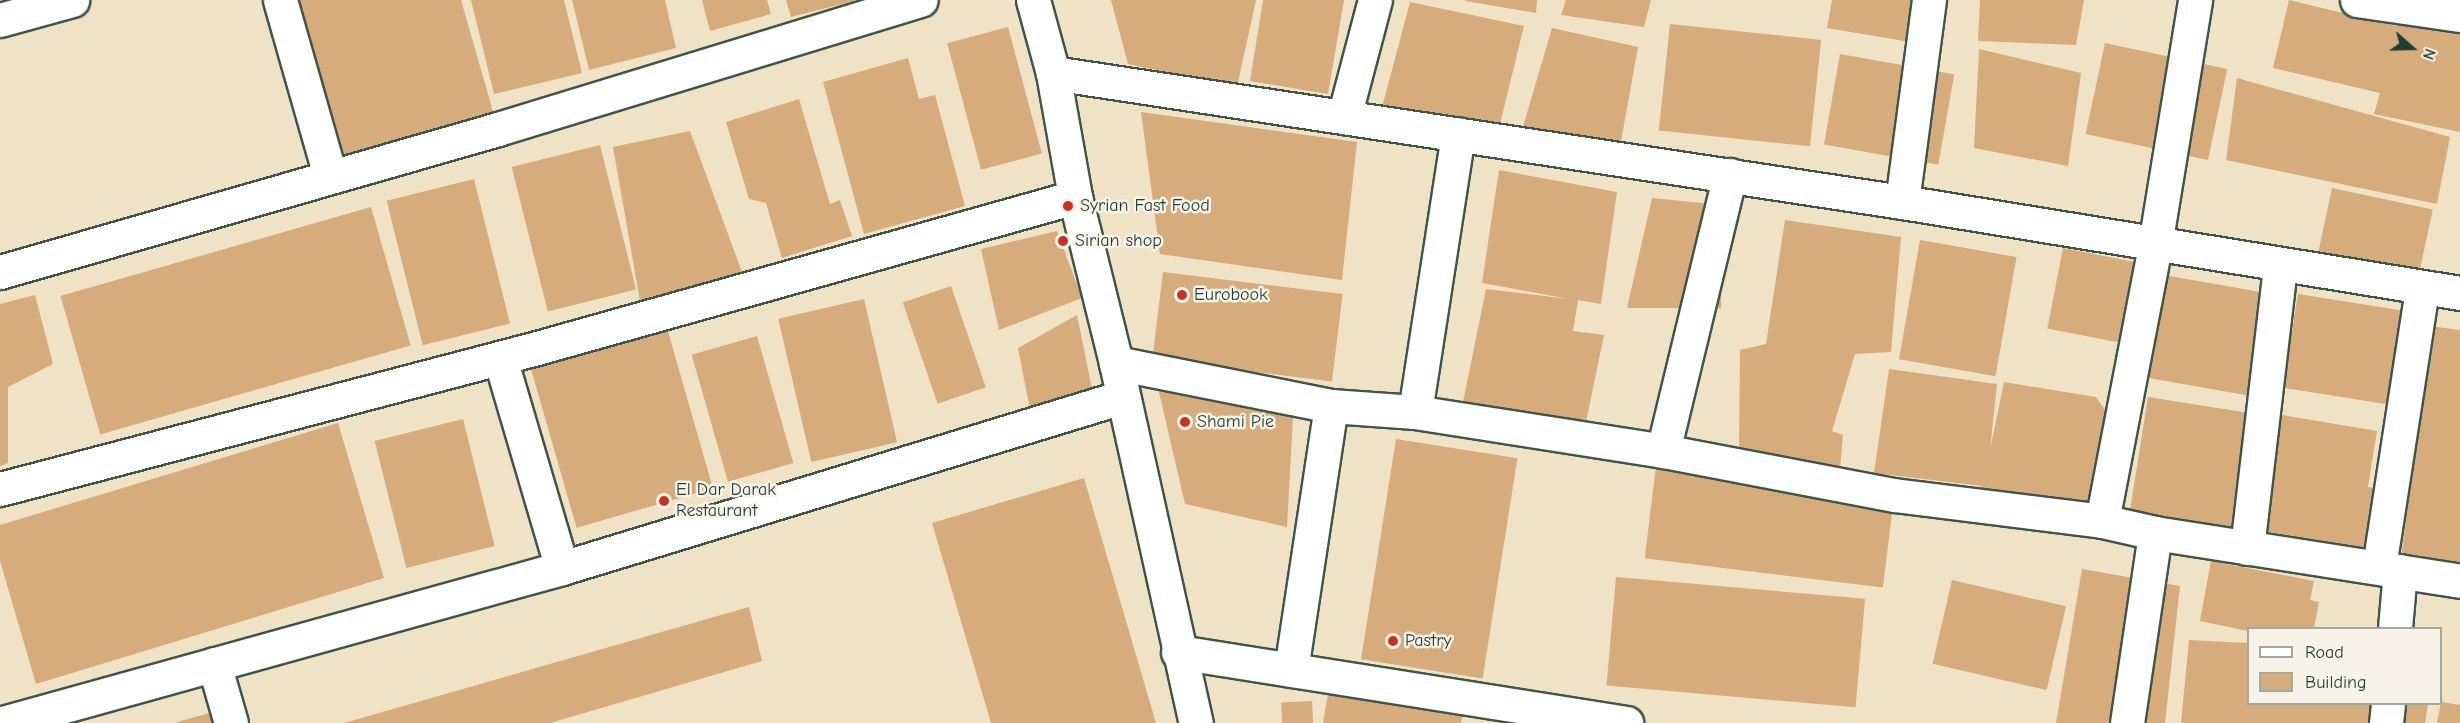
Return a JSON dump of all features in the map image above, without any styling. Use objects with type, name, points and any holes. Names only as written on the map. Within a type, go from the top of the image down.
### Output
[{"type":"street","points":[[0,20],[72,0]]},
{"type":"street","points":[[280,0],[330,176]]},
{"type":"street","points":[[0,272],[498,129],[921,0]]},
{"type":"street","points":[[1033,0],[1053,73],[1075,197],[1116,363],[1178,652],[1196,723]]},
{"type":"street","points":[[1344,117],[1375,0]]},
{"type":"street","points":[[1902,202],[1929,0]]},
{"type":"street","points":[[2102,521],[2155,245],[2195,0]]},
{"type":"street","points":[[2357,0],[2460,15]]},
{"type":"street","points":[[1053,73],[1730,175],[2422,289],[2460,293]]},
{"type":"street","points":[[1415,412],[1458,134]]},
{"type":"street","points":[[1663,451],[1730,175]]},
{"type":"street","points":[[0,489],[500,358],[1075,197]]},
{"type":"street","points":[[2247,548],[2280,265]]},
{"type":"street","points":[[2395,627],[2390,569],[2422,289]]},
{"type":"street","points":[[500,358],[562,568]]},
{"type":"street","points":[[1116,363],[1331,406],[1415,412],[1663,451],[1894,495],[2102,521],[2155,533],[2460,581]]},
{"type":"street","points":[[3,723],[562,568],[1122,397]]},
{"type":"street","points":[[1291,670],[1331,406]]},
{"type":"street","points":[[2127,723],[2155,533]]},
{"type":"street","points":[[1178,652],[1626,723]]},
{"type":"street","points":[[214,664],[231,723]]},
{"type":"street","points":[[2386,723],[2388,705]]},
{"type":"building","points":[[298,0],[461,0],[498,129],[330,176]]},
{"type":"building","points":[[471,0],[564,0],[582,73],[494,94]]},
{"type":"building","points":[[572,0],[665,0],[676,48],[589,70]]},
{"type":"building","points":[[702,0],[767,0],[771,14],[710,31]]},
{"type":"building","points":[[786,0],[854,0],[854,1],[791,17]]},
{"type":"building","points":[[1111,0],[1256,0],[1237,87],[1128,64]]},
{"type":"building","points":[[1263,0],[1344,0],[1328,94],[1250,81]]},
{"type":"building","points":[[1537,0],[1536,13],[1465,1]]},
{"type":"building","points":[[1566,0],[1651,0],[1644,27],[1561,15]]},
{"type":"building","points":[[1832,0],[1948,0],[1940,47],[1827,28]]},
{"type":"building","points":[[1980,0],[2084,0],[2076,45],[1978,41]]},
{"type":"building","points":[[2289,0],[2396,26],[2398,6],[2460,15],[2460,132],[2374,114],[2380,93],[2273,68]]},
{"type":"building","points":[[1410,2],[1524,26],[1498,132],[1380,115]]},
{"type":"building","points":[[1670,24],[1821,40],[1810,146],[1659,130]]},
{"type":"building","points":[[1008,27],[1042,154],[981,170],[947,43]]},
{"type":"building","points":[[1552,28],[1638,47],[1620,147],[1522,130]]},
{"type":"building","points":[[2105,43],[2227,69],[2208,160],[2086,134]]},
{"type":"building","points":[[1979,49],[2081,73],[2068,166],[1974,148]]},
{"type":"building","points":[[1840,54],[1954,74],[1938,165],[1824,145]]},
{"type":"building","points":[[908,58],[919,99],[935,95],[965,206],[864,234],[823,82]]},
{"type":"building","points":[[2237,78],[2450,137],[2437,204],[2226,160]]},
{"type":"building","points":[[799,99],[830,204],[840,200],[852,236],[782,258],[766,203],[749,199],[726,122]]},
{"type":"building","points":[[1141,112],[1357,142],[1342,280],[1160,254]]},
{"type":"building","points":[[690,131],[742,272],[640,301],[613,147]]},
{"type":"building","points":[[600,145],[636,290],[548,312],[512,167]]},
{"type":"building","points":[[1499,170],[1617,192],[1601,304],[1578,300],[1573,331],[1604,335],[1585,427],[1463,402],[1486,289],[1569,299],[1482,283]]},
{"type":"building","points":[[474,179],[510,324],[423,345],[387,201]]},
{"type":"building","points":[[2332,188],[2433,209],[2417,283],[2316,261]]},
{"type":"building","points":[[1652,198],[1722,205],[1721,308],[1627,308]]},
{"type":"building","points":[[371,207],[411,345],[100,434],[61,296]]},
{"type":"building","points":[[1785,220],[1901,237],[1891,352],[1855,354],[1832,431],[1843,435],[1840,469],[1739,451],[1740,350],[1766,344]]},
{"type":"building","points":[[1057,231],[1082,298],[999,330],[981,249]]},
{"type":"building","points":[[1920,240],[2017,257],[1995,376],[1899,359]]},
{"type":"building","points":[[2063,248],[2147,264],[2132,345],[2047,328]]},
{"type":"building","points":[[1163,272],[1343,294],[1332,381],[1152,359]]},
{"type":"building","points":[[2158,274],[2273,294],[2255,397],[2140,376]]},
{"type":"building","points":[[951,286],[986,387],[938,404],[903,303]]},
{"type":"building","points":[[2298,294],[2404,311],[2389,405],[2283,388]]},
{"type":"building","points":[[35,295],[53,364],[8,387],[8,463],[0,466],[0,304]]},
{"type":"building","points":[[864,299],[897,442],[811,462],[778,319]]},
{"type":"building","points":[[1077,315],[1092,389],[1030,410],[1018,348]]},
{"type":"building","points":[[2429,326],[2460,330],[2460,567],[2401,560]]},
{"type":"building","points":[[667,328],[713,489],[577,528],[531,367]]},
{"type":"building","points":[[757,336],[793,463],[728,482],[692,355]]},
{"type":"building","points":[[1889,369],[1997,384],[1990,450],[2004,382],[2096,397],[2116,426],[2103,509],[1981,490],[1982,486],[1874,473]]},
{"type":"building","points":[[1158,388],[1293,417],[1287,527],[1185,504]]},
{"type":"building","points":[[2148,397],[2256,414],[2238,528],[2130,511]]},
{"type":"building","points":[[2282,415],[2377,431],[2368,487],[2386,489],[2376,549],[2263,531]]},
{"type":"building","points":[[463,419],[495,546],[406,568],[375,441]]},
{"type":"building","points":[[338,423],[384,578],[36,684],[0,561],[0,525]]},
{"type":"building","points":[[1396,439],[1517,458],[1483,678],[1361,659]]},
{"type":"building","points":[[1656,466],[1894,495],[1883,588],[1645,558]]},
{"type":"building","points":[[1084,478],[1156,723],[991,723],[932,523]]},
{"type":"building","points":[[2211,561],[2314,581],[2310,600],[2319,602],[2314,627],[2247,627],[2247,631],[2200,621]]},
{"type":"building","points":[[2082,569],[2180,586],[2165,723],[2056,723]]},
{"type":"building","points":[[1616,577],[1865,599],[1856,707],[1607,686]]},
{"type":"building","points":[[1952,580],[2066,606],[2047,690],[1933,664]]},
{"type":"building","points":[[749,607],[762,661],[550,723],[344,723]]},
{"type":"building","points":[[2189,640],[2247,643],[2247,705],[2428,705],[2425,723],[2181,723]]},
{"type":"building","points":[[1329,688],[1463,712],[1461,723],[1323,723]]},
{"type":"building","points":[[1312,701],[1313,723],[1282,723],[1281,703]]},
{"type":"building","points":[[2442,702],[2460,705],[2460,723],[2437,723]]},
{"type":"building","points":[[213,712],[216,723],[177,723],[177,722]]},
{"type":"place","name":"Syrian Fast Food","points":[[1068,206]]},
{"type":"place","name":"Sirian shop","points":[[1063,241]]},
{"type":"place","name":"Eurobook","points":[[1182,295]]},
{"type":"place","name":"Shami Pie","points":[[1185,422]]},
{"type":"place","name":"El Dar Darak Restaurant","points":[[664,501]]},
{"type":"place","name":"Pastry","points":[[1393,641]]}]
